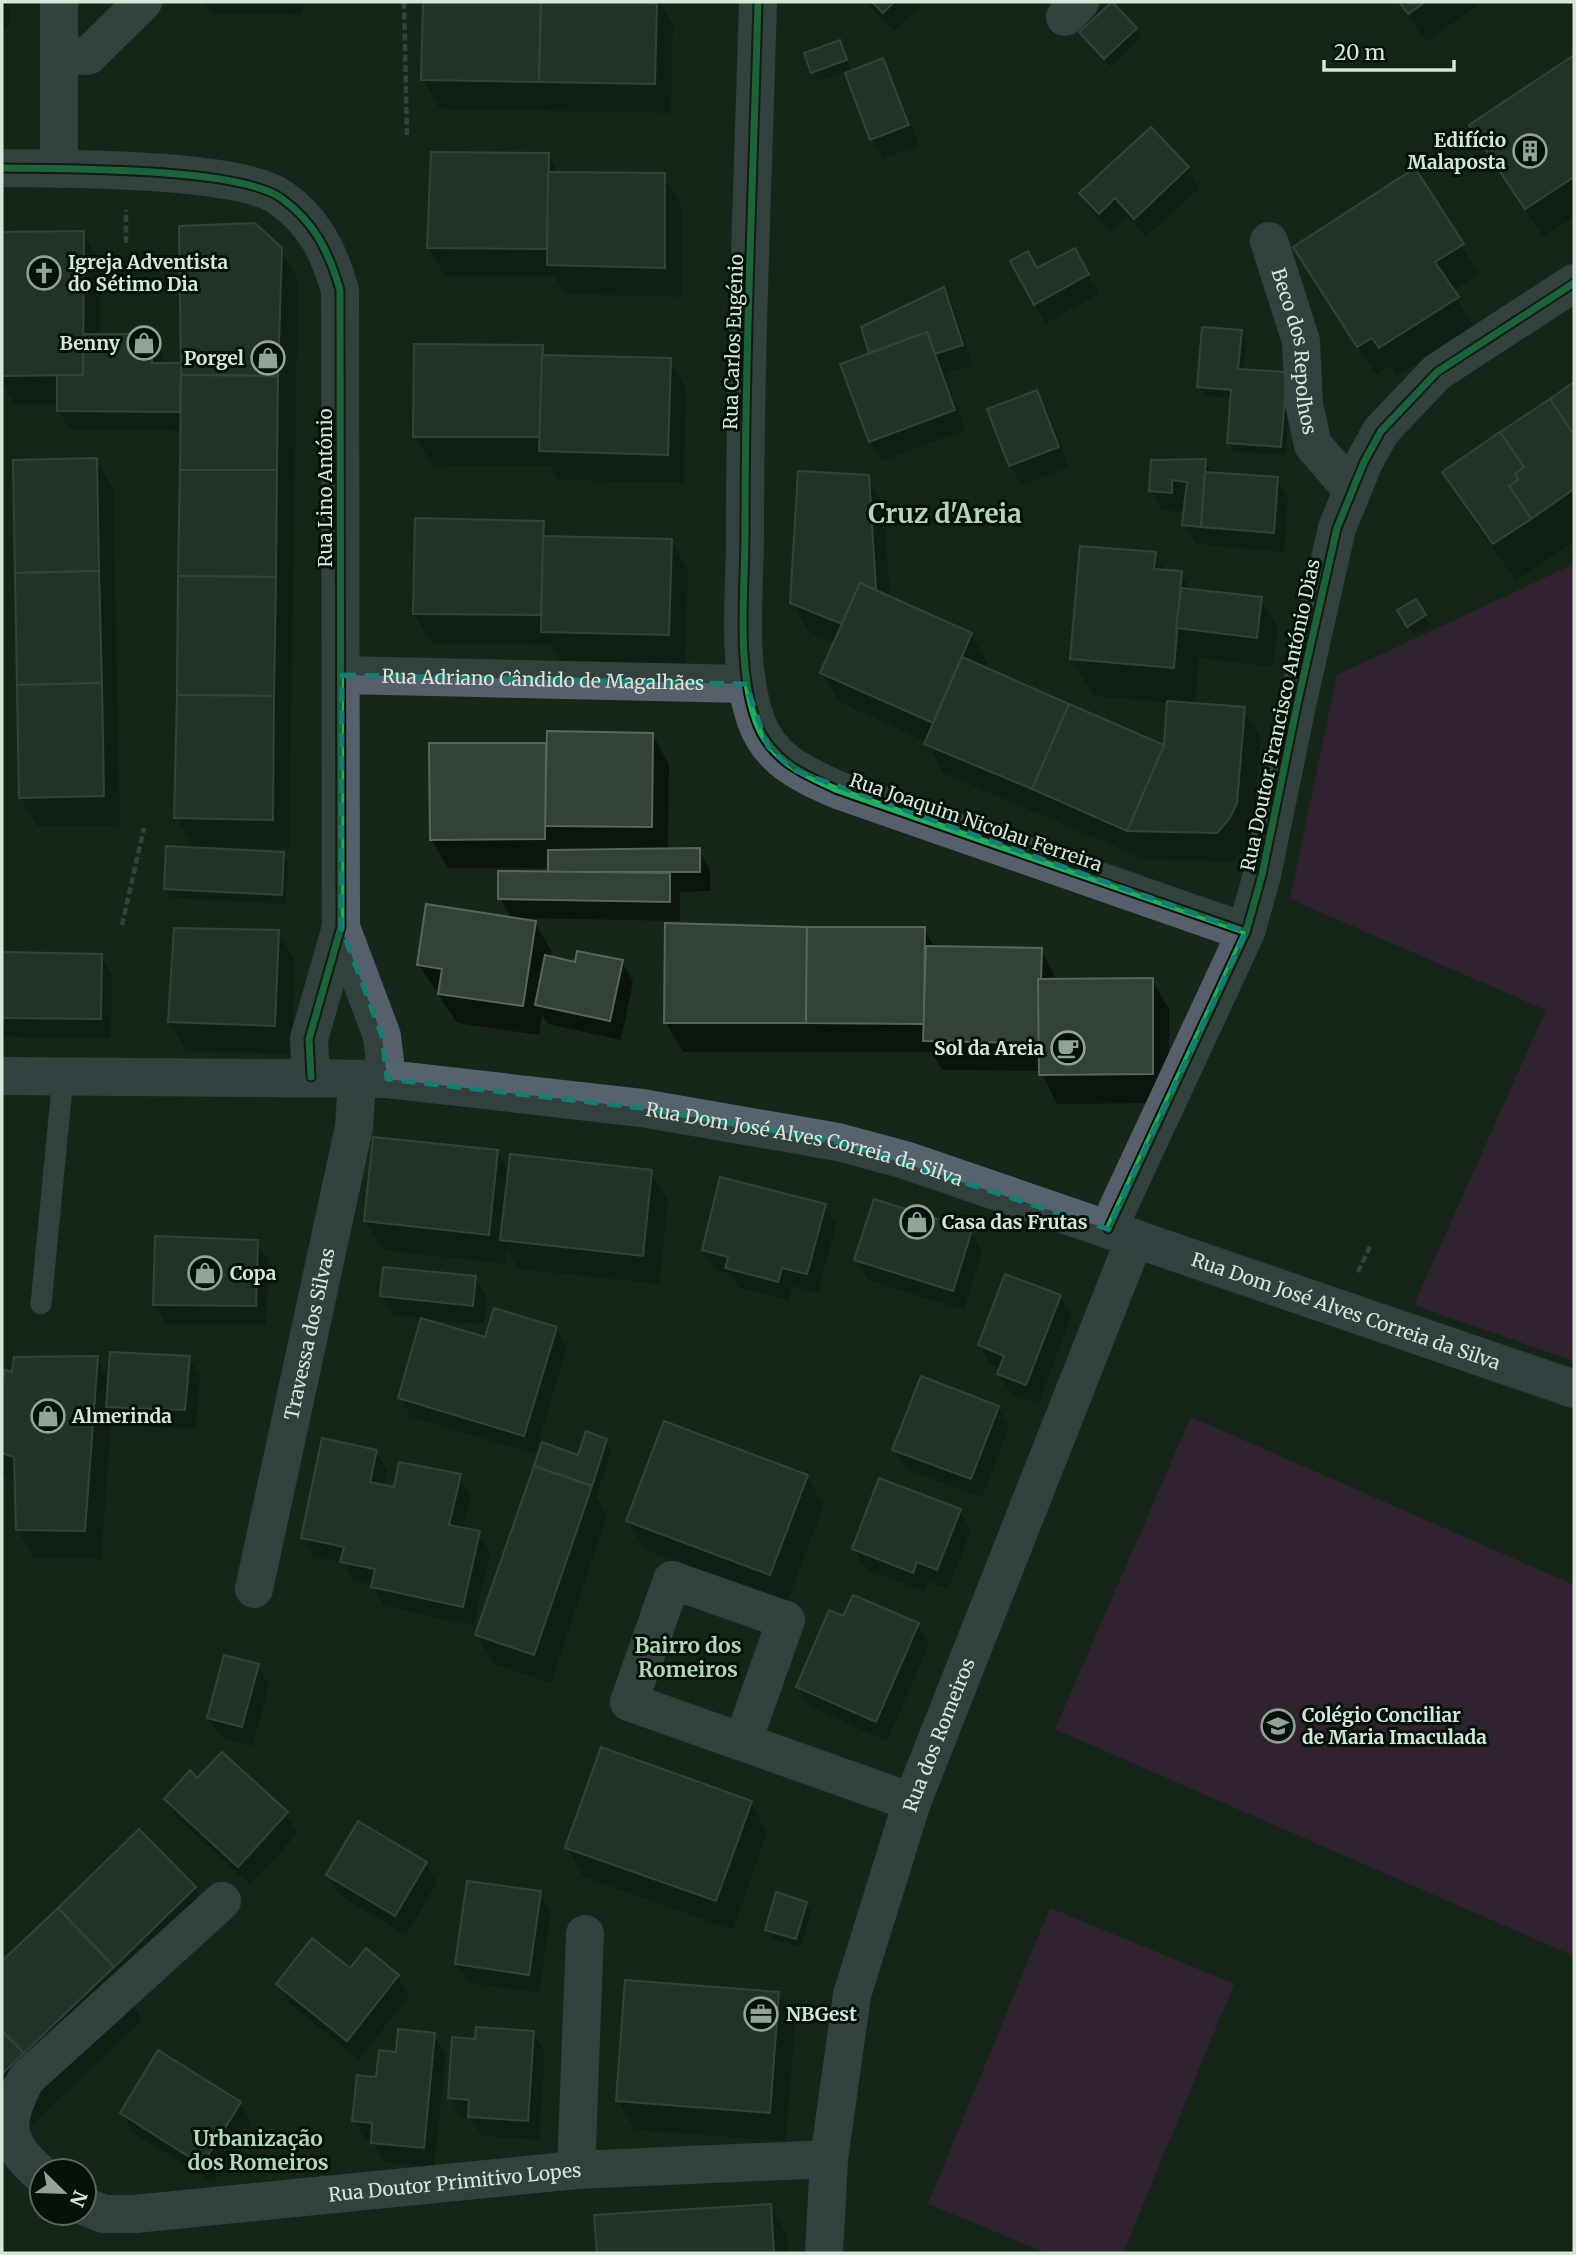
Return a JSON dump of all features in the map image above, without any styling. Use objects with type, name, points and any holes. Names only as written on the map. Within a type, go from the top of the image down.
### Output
[{"type":"main road","name":"Rua Dom José Alves Correia da Silva","points":[[2,1076],[372,1079],[642,1108],[838,1142],[905,1160],[1574,1390]]},
{"type":"street","points":[[59,2],[59,169]]},
{"type":"street","points":[[59,55],[88,56],[142,2]]},
{"type":"street","name":"Rua Carlos Eugénio","points":[[746,684],[745,465],[758,2]]},
{"type":"street","name":"Rua Lino António","points":[[2,168],[214,179],[256,185],[279,196],[300,213],[320,237],[340,290],[341,927],[309,1039],[311,1077]]},
{"type":"street","name":"Beco dos Repolhos","points":[[1269,240],[1301,341],[1304,404],[1313,445],[1352,490]]},
{"type":"street","name":"Rua Doutor Francisco António Dias","points":[[1121,1233],[1246,932],[1262,875],[1337,528],[1352,490],[1381,431],[1437,372],[1574,283]]},
{"type":"street","name":"Rua Adriano Cândido de Magalhães","points":[[342,675],[746,684]]},
{"type":"street","name":"Rua Joaquim Nicolau Ferreira","points":[[746,684],[757,723],[768,747],[793,770],[838,790],[1246,932]]},
{"type":"street","name":"Rua Lino António","points":[[341,927],[382,1036],[372,1079]]},
{"type":"street","name":"Travessa dos Silvas","points":[[254,1589],[354,1127],[372,1079]]},
{"type":"street","name":"Rua dos Romeiros","points":[[824,2253],[829,2158],[852,1995],[912,1802],[1121,1233]]},
{"type":"street","points":[[743,1741],[786,1620],[672,1580],[629,1702],[912,1802]]},
{"type":"street","points":[[28,2163],[19,2155],[9,2132],[10,2108],[26,2079],[222,1901]]},
{"type":"street","points":[[576,2170],[585,1934]]},
{"type":"street","name":"Rua Doutor Primitivo Lopes","points":[[98,2212],[135,2214],[576,2170],[829,2158]]},
{"type":"lane","points":[[41,1304],[63,1077]]},
{"type":"path","points":[[404,2],[407,138]]},
{"type":"path","points":[[126,243],[127,203]]},
{"type":"path","points":[[122,925],[144,828]]},
{"type":"path","points":[[1355,1278],[1371,1244]]},
{"type":"highlighted area","points":[[342,675],[746,684],[768,747],[793,770],[1246,932],[1108,1229],[838,1142],[642,1108],[387,1079],[382,1036],[341,927]]},
{"type":"shaded area","points":[[1574,564],[1574,1361],[1414,1305],[1546,1010],[1290,899],[1337,675]]},
{"type":"shaded area","points":[[1191,1417],[1574,1585],[1574,1956],[1055,1729]]},
{"type":"shaded area","points":[[1050,1908],[1234,1984],[1123,2253],[1047,2253],[928,2204]]},
{"type":"building","points":[[423,2],[541,2],[539,82],[421,80]]},
{"type":"building","points":[[541,2],[657,2],[655,84],[539,82]]},
{"type":"building","points":[[872,2],[894,2],[883,13]]},
{"type":"building","points":[[1112,2],[1137,28],[1104,59],[1079,32]]},
{"type":"building","points":[[1399,2],[1425,2],[1408,14]]},
{"type":"building","points":[[840,40],[847,60],[811,73],[804,53]]},
{"type":"building","name":"Edifício Malaposta","points":[[1574,55],[1574,177],[1525,209],[1469,125]]},
{"type":"building","points":[[883,58],[909,125],[870,140],[845,73]]},
{"type":"building","points":[[1151,127],[1189,167],[1134,219],[1115,198],[1099,214],[1079,193]]},
{"type":"building","points":[[431,152],[549,153],[547,249],[427,248]]},
{"type":"building","points":[[1415,168],[1464,244],[1435,262],[1459,297],[1379,348],[1372,338],[1357,347],[1293,247]]},
{"type":"building","points":[[548,172],[665,173],[665,268],[547,265]]},
{"type":"building","points":[[255,223],[282,248],[278,376],[181,375],[179,226]]},
{"type":"building","points":[[84,231],[83,375],[2,376],[2,232]]},
{"type":"building","points":[[1075,248],[1089,274],[1034,305],[1010,261],[1028,251],[1037,268]]},
{"type":"building","points":[[944,287],[963,345],[935,354],[927,332],[869,353],[861,327]]},
{"type":"building","points":[[1202,327],[1242,330],[1238,369],[1287,372],[1281,447],[1227,443],[1231,390],[1197,387]]},
{"type":"building","points":[[927,332],[955,410],[869,442],[840,364]]},
{"type":"building","points":[[84,334],[153,334],[152,363],[181,363],[180,412],[57,411],[57,375],[83,375]]},
{"type":"building","points":[[414,344],[543,345],[540,437],[413,437]]},
{"type":"building","points":[[542,355],[671,358],[668,455],[539,451]]},
{"type":"building","points":[[181,375],[278,376],[277,470],[180,470]]},
{"type":"building","points":[[1574,382],[1574,435],[1550,399]]},
{"type":"building","points":[[1037,390],[1059,447],[1009,466],[987,409]]},
{"type":"building","points":[[1550,399],[1574,435],[1574,489],[1531,519],[1509,486],[1518,480],[1515,474],[1524,467],[1500,432]]},
{"type":"building","points":[[1500,432],[1524,467],[1515,474],[1518,480],[1509,486],[1531,519],[1493,544],[1442,472]]},
{"type":"building","points":[[97,458],[99,571],[15,573],[13,460]]},
{"type":"building","points":[[1206,459],[1201,527],[1182,525],[1187,482],[1172,480],[1172,493],[1149,491],[1151,460]]},
{"type":"building","points":[[180,470],[277,470],[276,577],[178,576]]},
{"type":"building","points":[[798,471],[869,475],[876,590],[860,583],[842,624],[790,603]]},
{"type":"building","points":[[1205,472],[1278,477],[1274,533],[1201,527]]},
{"type":"building","points":[[415,518],[544,521],[541,615],[413,614]]},
{"type":"building","points":[[543,536],[672,539],[669,635],[541,632]]},
{"type":"building","points":[[1080,546],[1156,552],[1154,569],[1182,571],[1174,668],[1070,659]]},
{"type":"building","points":[[99,571],[102,683],[17,685],[15,573]]},
{"type":"building","points":[[178,576],[276,577],[274,696],[177,695]]},
{"type":"building","points":[[860,583],[972,633],[933,723],[820,673]]},
{"type":"building","points":[[1181,588],[1262,597],[1257,638],[1176,628]]},
{"type":"building","points":[[1416,599],[1426,615],[1407,627],[1397,610]]},
{"type":"building","points":[[962,657],[1069,704],[1032,789],[924,744]]},
{"type":"building","points":[[102,683],[104,796],[19,798],[17,685]]},
{"type":"building","points":[[177,695],[274,696],[273,820],[174,818]]},
{"type":"building","points":[[1167,701],[1245,707],[1237,803],[1230,818],[1217,833],[1127,831],[1164,745]]},
{"type":"building","points":[[1069,704],[1164,745],[1127,831],[1032,789]]},
{"type":"building","points":[[547,731],[653,733],[652,827],[545,826]]},
{"type":"building","points":[[429,743],[546,743],[545,839],[430,840]]},
{"type":"building","points":[[166,846],[284,852],[282,895],[164,889]]},
{"type":"building","points":[[700,848],[700,872],[548,872],[548,850]]},
{"type":"building","points":[[498,871],[670,873],[670,902],[498,899]]},
{"type":"building","points":[[426,904],[536,921],[523,1006],[438,994],[442,969],[417,965]]},
{"type":"building","points":[[665,923],[807,927],[806,1023],[664,1023]]},
{"type":"building","points":[[807,927],[925,927],[924,1024],[806,1023]]},
{"type":"building","points":[[174,928],[279,930],[275,1026],[168,1022]]},
{"type":"building","points":[[926,946],[1042,948],[1039,1043],[923,1041]]},
{"type":"building","points":[[577,951],[623,960],[610,1021],[535,1005],[545,955],[575,962]]},
{"type":"building","points":[[2,952],[102,954],[101,1019],[2,1018]]},
{"type":"building","points":[[1153,978],[1153,1074],[1039,1075],[1038,979]]},
{"type":"building","points":[[373,1137],[498,1150],[489,1235],[364,1221]]},
{"type":"building","points":[[510,1154],[652,1170],[643,1256],[500,1240]]},
{"type":"building","points":[[720,1177],[826,1204],[807,1274],[782,1268],[778,1282],[725,1268],[728,1257],[702,1250]]},
{"type":"building","points":[[874,1199],[972,1230],[953,1291],[854,1260]]},
{"type":"building","name":"Copa","points":[[155,1236],[258,1240],[256,1306],[153,1305]]},
{"type":"building","points":[[383,1267],[476,1276],[473,1306],[380,1296]]},
{"type":"building","points":[[1005,1274],[1061,1295],[1026,1385],[997,1374],[1004,1356],[978,1345]]},
{"type":"building","points":[[494,1308],[557,1327],[524,1436],[398,1398],[421,1318],[485,1337]]},
{"type":"building","points":[[110,1352],[190,1356],[185,1410],[106,1407]]},
{"type":"building","name":"Almerinda","points":[[98,1356],[85,1531],[16,1530],[14,1457],[2,1453],[2,1380],[5,1370],[12,1372],[14,1357]]},
{"type":"building","points":[[921,1376],[999,1406],[971,1479],[892,1450]]},
{"type":"building","points":[[664,1421],[808,1475],[770,1575],[626,1521]]},
{"type":"building","points":[[586,1431],[607,1439],[592,1486],[534,1466],[542,1442],[578,1455]]},
{"type":"building","points":[[322,1438],[377,1450],[370,1482],[394,1487],[399,1462],[461,1474],[449,1525],[480,1531],[463,1607],[371,1587],[375,1569],[340,1562],[344,1547],[301,1538]]},
{"type":"building","points":[[534,1466],[592,1486],[534,1655],[475,1635]]},
{"type":"building","points":[[879,1478],[961,1509],[937,1570],[917,1562],[913,1573],[852,1549]]},
{"type":"building","points":[[853,1595],[919,1623],[876,1722],[796,1687],[829,1610],[843,1616]]},
{"type":"building","points":[[224,1655],[259,1664],[242,1727],[207,1718]]},
{"type":"building","points":[[601,1747],[752,1801],[716,1901],[565,1848]]},
{"type":"building","points":[[222,1752],[288,1812],[238,1867],[164,1799],[190,1770],[197,1778]]},
{"type":"building","points":[[358,1821],[427,1862],[395,1916],[326,1875]]},
{"type":"building","points":[[139,1829],[196,1887],[114,1967],[58,1908]]},
{"type":"building","points":[[467,1881],[541,1891],[529,1975],[455,1964]]},
{"type":"building","points":[[776,1892],[807,1902],[796,1939],[765,1930]]},
{"type":"building","points":[[58,1908],[114,1967],[24,2053],[2,2031],[2,1961]]},
{"type":"building","points":[[312,1938],[350,1968],[366,1948],[399,1975],[347,2041],[276,1984]]},
{"type":"building","points":[[625,1980],[779,1992],[770,2113],[616,2101]]},
{"type":"building","points":[[476,2027],[534,2031],[528,2121],[468,2117],[469,2100],[448,2098],[452,2037],[475,2039]]},
{"type":"building","points":[[398,2029],[435,2033],[424,2148],[371,2143],[372,2123],[352,2121],[357,2075],[376,2077],[379,2050],[396,2052]]},
{"type":"building","points":[[2,2031],[24,2053],[2,2074]]},
{"type":"building","points":[[158,2050],[241,2102],[202,2165],[120,2113]]},
{"type":"building","points":[[771,2204],[774,2253],[597,2253],[594,2215]]},
{"type":"cycle path","points":[[758,2],[743,628],[750,699],[762,735],[789,764],[838,790],[1246,932]]},
{"type":"cycle path","points":[[2,168],[189,175],[259,188],[281,198],[303,217],[319,238],[336,276],[340,290],[341,927],[309,1039],[311,1077]]},
{"type":"cycle path","points":[[1108,1229],[1246,932],[1262,875],[1337,528],[1364,462],[1381,431],[1437,372],[1574,283]]},
{"type":"place","name":"Edifício Malaposta","points":[[1530,151]]},
{"type":"place","name":"Igreja Adventista do Sétimo Dia","points":[[44,273]]},
{"type":"place","name":"Benny","points":[[144,343]]},
{"type":"place","name":"Porgel","points":[[268,358]]},
{"type":"place","name":"Sol da Areia","points":[[1068,1048]]},
{"type":"place","name":"Casa das Frutas","points":[[917,1222]]},
{"type":"place","name":"Copa","points":[[205,1273]]},
{"type":"place","name":"Almerinda","points":[[48,1416]]},
{"type":"place","name":"Colégio Conciliar de Maria Imaculada","points":[[1278,1726]]},
{"type":"place","name":"NBGest","points":[[761,2014]]},
{"type":"district","name":"Cruz d'Areia","points":[[945,513]]},
{"type":"district","name":"Bairro dos Romeiros","points":[[688,1657]]},
{"type":"district","name":"Urbanização dos Romeiros","points":[[258,2150]]}]
